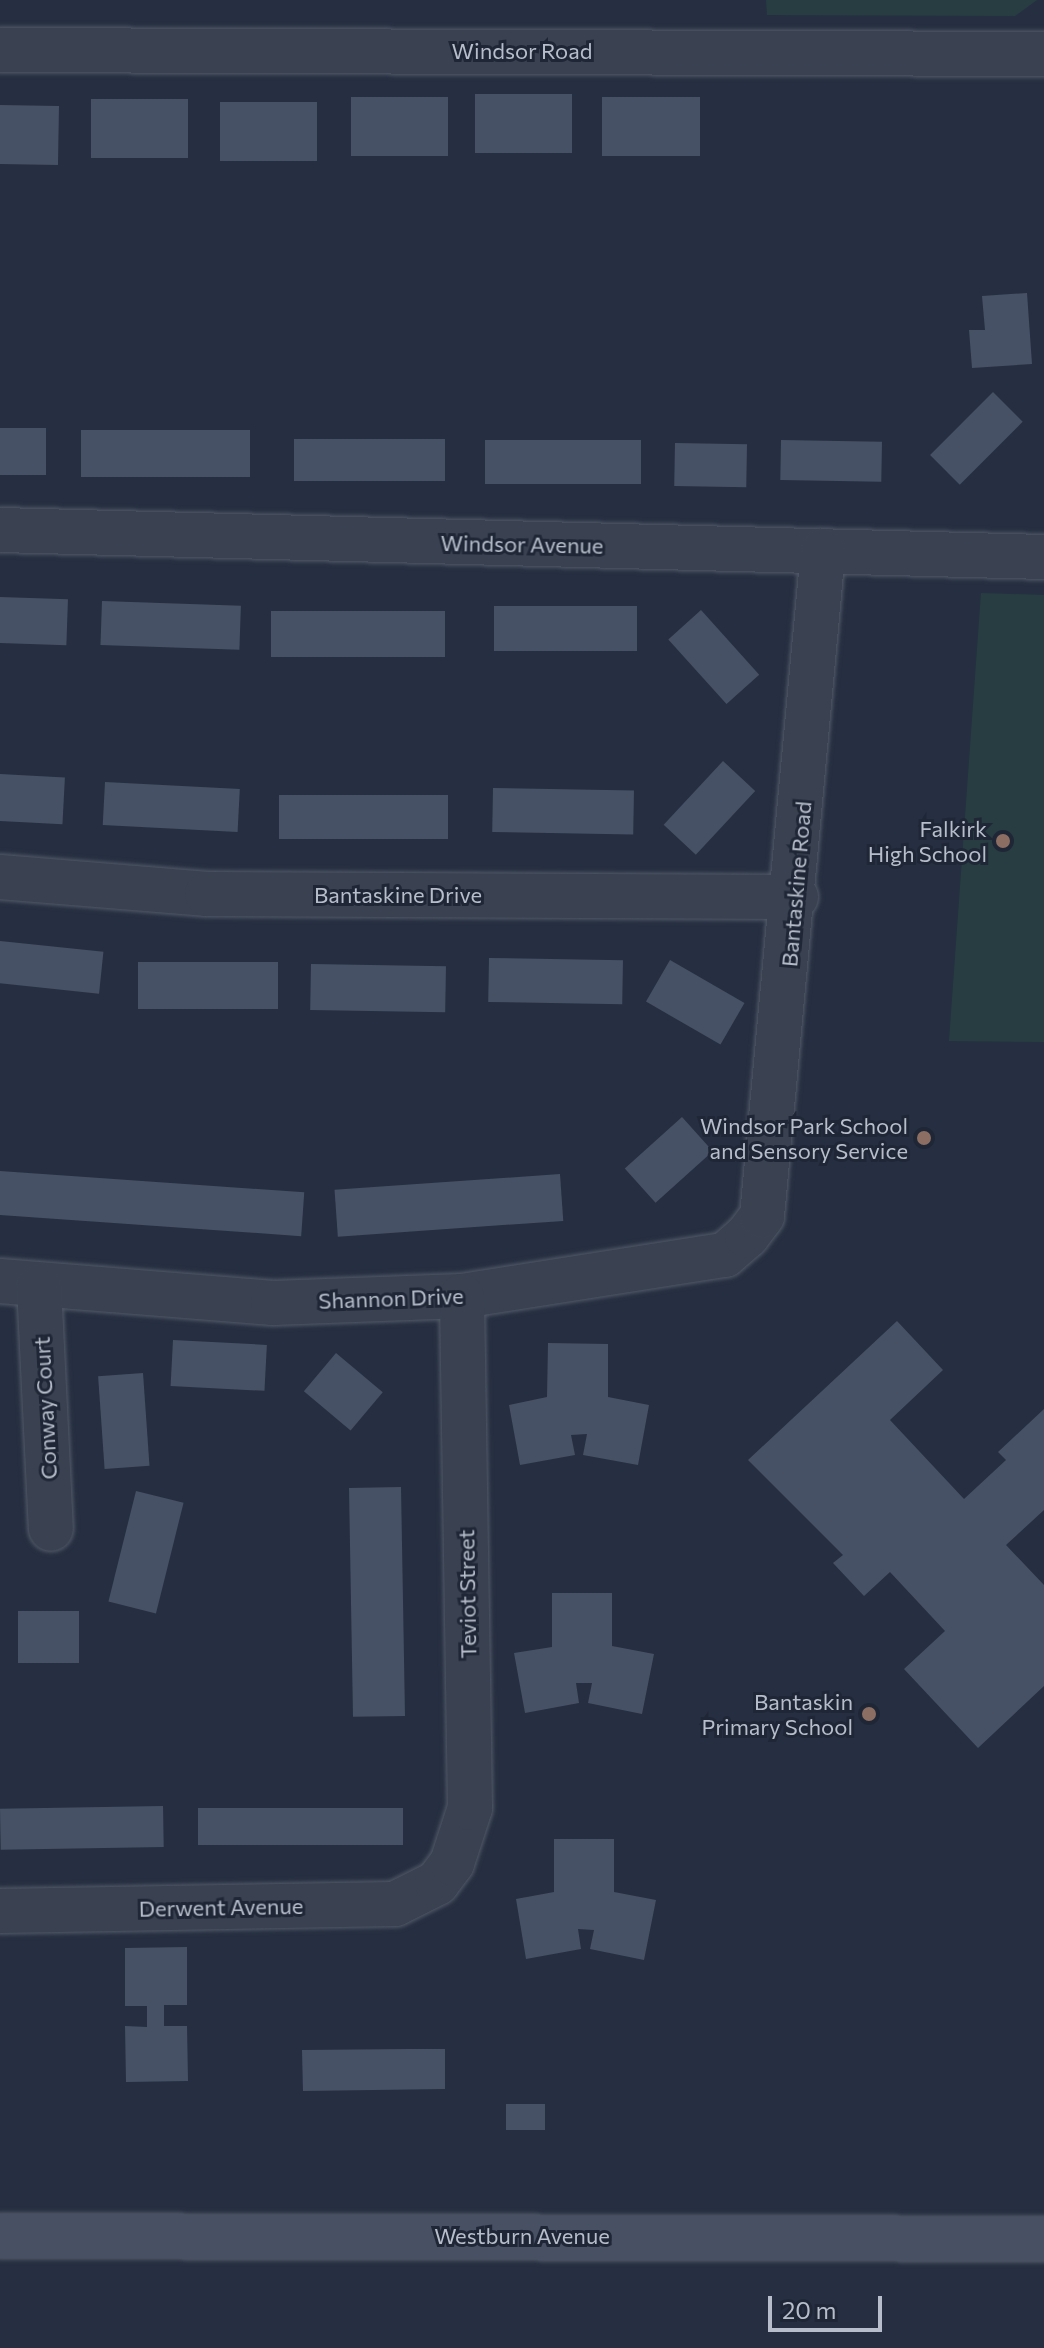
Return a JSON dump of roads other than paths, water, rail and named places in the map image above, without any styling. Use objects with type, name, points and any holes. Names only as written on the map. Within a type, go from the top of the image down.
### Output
[{"type":"main road","name":"Westburn Avenue","points":[[0,2236],[1044,2239]]},
{"type":"street","name":"Windsor Road","points":[[0,50],[1044,54]]},
{"type":"street","name":"Windsor Avenue","points":[[0,530],[1044,557]]},
{"type":"street","name":"Bantaskine Road","points":[[762,1216],[796,897],[823,551]]},
{"type":"street","name":"Bantaskine Drive","points":[[0,877],[207,894],[796,897]]},
{"type":"street","name":"Shannon Drive","points":[[20,1284],[273,1303],[462,1296],[725,1255],[762,1216]]},
{"type":"street","name":"Conway Court","points":[[20,1284],[51,1529]]},
{"type":"street","name":"Teviot Street","points":[[437,1883],[452,1863],[470,1808],[462,1296]]},
{"type":"street","name":"Derwent Avenue","points":[[0,1911],[395,1904],[437,1883]]},
{"type":"place","name":"Falkirk High School","points":[[1003,841]]},
{"type":"place","name":"Windsor Park School and Sensory Service","points":[[924,1138]]},
{"type":"place","name":"Bantaskin Primary School","points":[[869,1714]]}]
